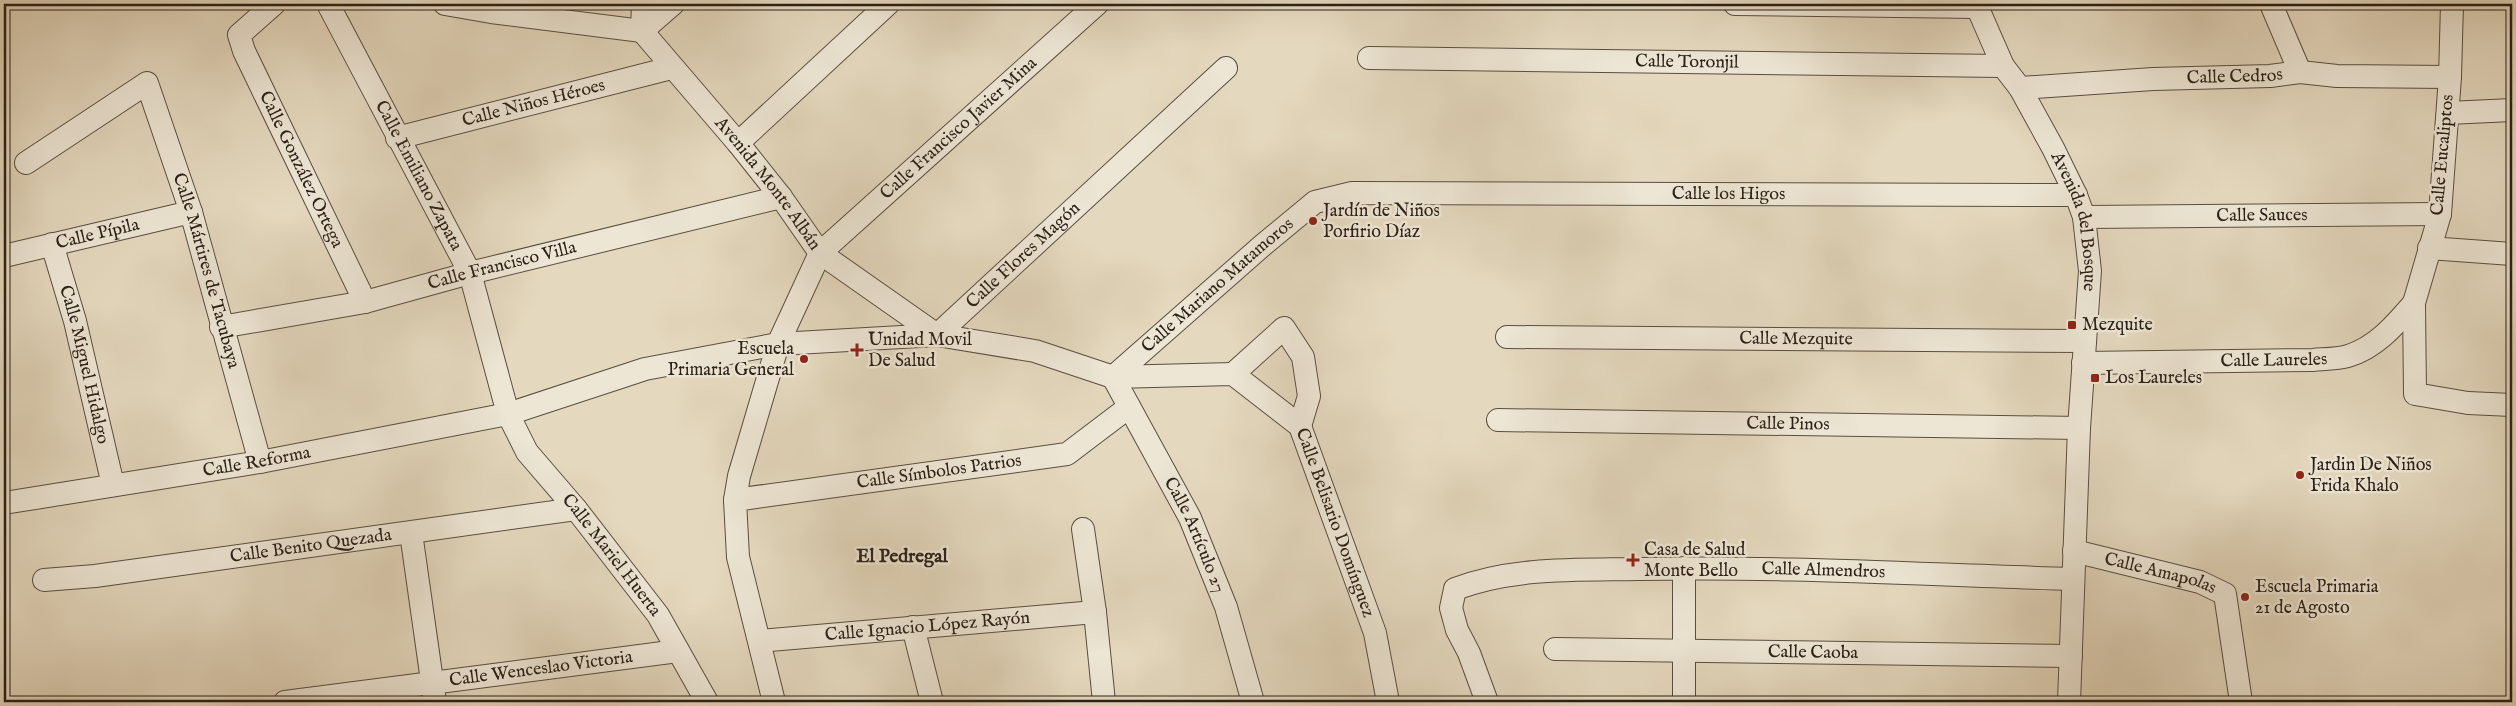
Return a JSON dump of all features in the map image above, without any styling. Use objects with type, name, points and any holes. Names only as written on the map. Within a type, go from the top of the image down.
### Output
[{"type":"street","name":"Calle González Ortega","points":[[274,4],[239,35],[244,51],[365,302]]},
{"type":"street","points":[[445,4],[492,8],[642,31],[673,4]]},
{"type":"street","points":[[642,31],[643,4]]},
{"type":"street","points":[[738,144],[888,4]]},
{"type":"street","name":"Calle Francisco Javier Mina","points":[[820,253],[1097,4]]},
{"type":"street","points":[[1735,4],[1977,5]]},
{"type":"street","points":[[2271,4],[2300,72]]},
{"type":"street","name":"Calle Eucaliptos","points":[[2414,302],[2440,214],[2448,113],[2452,4]]},
{"type":"street","name":"Avenida del Bosque","points":[[1977,5],[2003,66],[2020,88],[2076,194],[2084,217],[2090,271],[2079,428],[2068,702]]},
{"type":"street","name":"Calle Emiliano Zapata","points":[[332,11],[397,138],[470,273],[508,414]]},
{"type":"street","name":"Avenida Monte Albán","points":[[642,31],[671,68],[738,144],[781,197],[820,253],[778,344],[739,476],[735,500],[738,557],[774,702]]},
{"type":"street","name":"Calle Toronjil","points":[[1369,58],[2003,66]]},
{"type":"street","name":"Calle Niños Héroes","points":[[397,138],[671,68]]},
{"type":"street","name":"Calle Flores Magón","points":[[937,335],[1226,68]]},
{"type":"street","name":"Calle Cedros","points":[[2020,88],[2153,78],[2270,76],[2300,72],[2337,76],[2450,76]]},
{"type":"street","name":"Calle Mártires de Tacubaya","points":[[26,163],[146,83],[190,212],[260,462]]},
{"type":"street","points":[[2448,113],[2512,110]]},
{"type":"street","name":"Calle los Higos","points":[[1384,191],[2076,194]]},
{"type":"street","name":"Calle Mariano Matamoros","points":[[1113,377],[1263,245],[1315,202],[1352,193],[1384,191]]},
{"type":"street","name":"Calle Francisco Villa","points":[[221,327],[365,302],[470,273],[781,197]]},
{"type":"street","name":"Calle Pípila","points":[[4,256],[190,212]]},
{"type":"street","name":"Calle Sauces","points":[[2084,217],[2440,214]]},
{"type":"street","name":"Calle Miguel Hidalgo","points":[[52,244],[75,322],[114,485]]},
{"type":"street","points":[[2429,248],[2512,254]]},
{"type":"street","points":[[820,253],[937,335]]},
{"type":"street","points":[[2414,302],[2415,394],[2468,403],[2512,405]]},
{"type":"street","name":"Calle Laureles","points":[[2084,352],[2313,360],[2348,356],[2369,346],[2387,333],[2414,302]]},
{"type":"street","points":[[778,344],[937,335],[1036,350],[1113,377],[1232,374],[1284,328],[1303,357],[1309,396],[1300,426]]},
{"type":"street","name":"Calle Mezquite","points":[[1507,337],[2084,352]]},
{"type":"street","name":"Calle Reforma","points":[[4,503],[260,462],[508,414],[645,369],[778,344]]},
{"type":"street","name":"Calle Belisario Domínguez","points":[[1232,374],[1300,426],[1375,633],[1388,702]]},
{"type":"street","name":"Calle Artículo 27","points":[[1113,377],[1190,518],[1226,607],[1253,702]]},
{"type":"street","name":"Calle Símbolos Patrios","points":[[735,500],[1067,454],[1128,407]]},
{"type":"street","name":"Calle Mariel Huerta","points":[[508,414],[527,452],[576,509],[658,615],[707,702]]},
{"type":"street","name":"Calle Pinos","points":[[1498,420],[2079,428]]},
{"type":"street","name":"Calle Benito Quezada","points":[[44,580],[105,574],[576,509]]},
{"type":"street","points":[[1083,529],[1095,612],[1104,702]]},
{"type":"street","points":[[411,533],[433,692]]},
{"type":"street","name":"Calle Amapolas","points":[[2074,551],[2200,582],[2225,594],[2241,702]]},
{"type":"street","points":[[1684,568],[1682,652],[1684,702]]},
{"type":"street","name":"Calle Almendros","points":[[1487,702],[1469,652],[1457,630],[1451,608],[1455,589],[1478,580],[1546,571],[1684,568],[2073,579]]},
{"type":"street","name":"Calle Ignacio López Rayón","points":[[760,641],[1095,612]]},
{"type":"street","points":[[913,627],[932,702]]},
{"type":"street","name":"Calle Caoba","points":[[1555,649],[2071,656]]},
{"type":"street","name":"Calle Wenceslao Victoria","points":[[285,702],[433,692],[678,651]]},
{"type":"place","name":"Jardín de Niños Porfirio Díaz","points":[[1313,221]]},
{"type":"place","name":"Mezquite","points":[[2072,325]]},
{"type":"place","name":"Unidad Movil De Salud","points":[[857,350]]},
{"type":"place","name":"Escuela Primaria General","points":[[804,359]]},
{"type":"place","name":"Los Laureles","points":[[2095,378]]},
{"type":"place","name":"Jardin De Niños Frida Khalo","points":[[2300,475]]},
{"type":"place","name":"Casa de Salud Monte Bello","points":[[1633,560]]},
{"type":"place","name":"Escuela Primaria 21 de Agosto","points":[[2245,597]]},
{"type":"district","name":"El Pedregal","points":[[902,557]]}]
